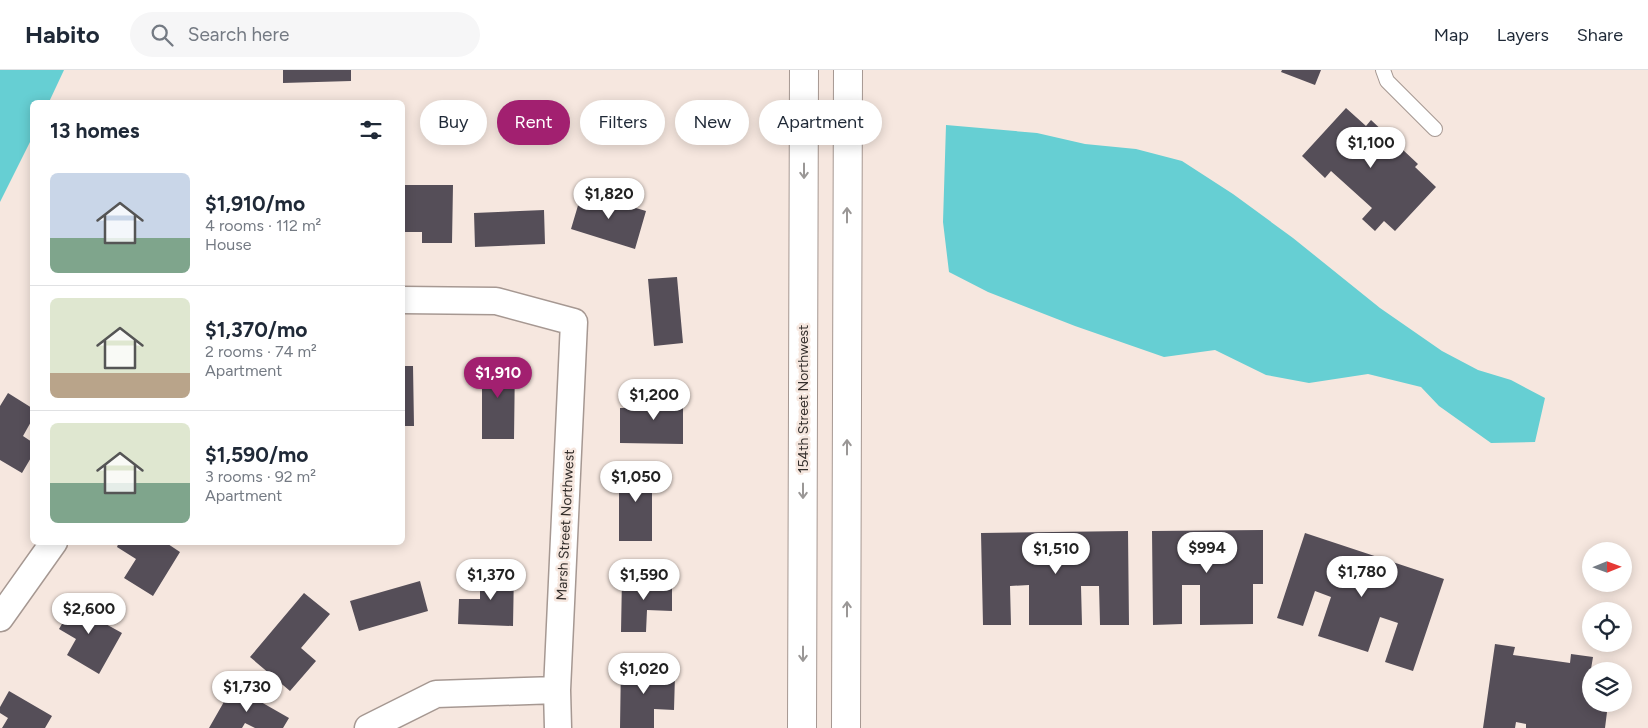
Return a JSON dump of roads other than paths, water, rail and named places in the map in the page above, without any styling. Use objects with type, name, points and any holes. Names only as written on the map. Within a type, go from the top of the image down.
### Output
[{"type":"street","name":"154th Street Northwest","points":[[802,728],[804,70]]},
{"type":"street","points":[[846,728],[848,70]]},
{"type":"street","name":"Marsh Street Northwest","points":[[405,300],[496,301],[574,322],[558,728]]},
{"type":"street","points":[[0,618],[52,545]]},
{"type":"street","points":[[368,728],[436,694],[558,690]]},
{"type":"lane","points":[[1383,70],[1387,81],[1435,129]]},
{"type":"water","points":[[0,70],[64,70],[50,100],[30,100],[30,142],[0,202]]},
{"type":"water","points":[[946,125],[1037,133],[1085,144],[1136,149],[1182,161],[1233,194],[1293,238],[1380,308],[1442,351],[1478,370],[1511,380],[1545,398],[1535,442],[1491,443],[1439,406],[1421,387],[1368,374],[1309,383],[1266,375],[1215,350],[1164,357],[1075,326],[988,292],[949,272],[943,222]]}]
